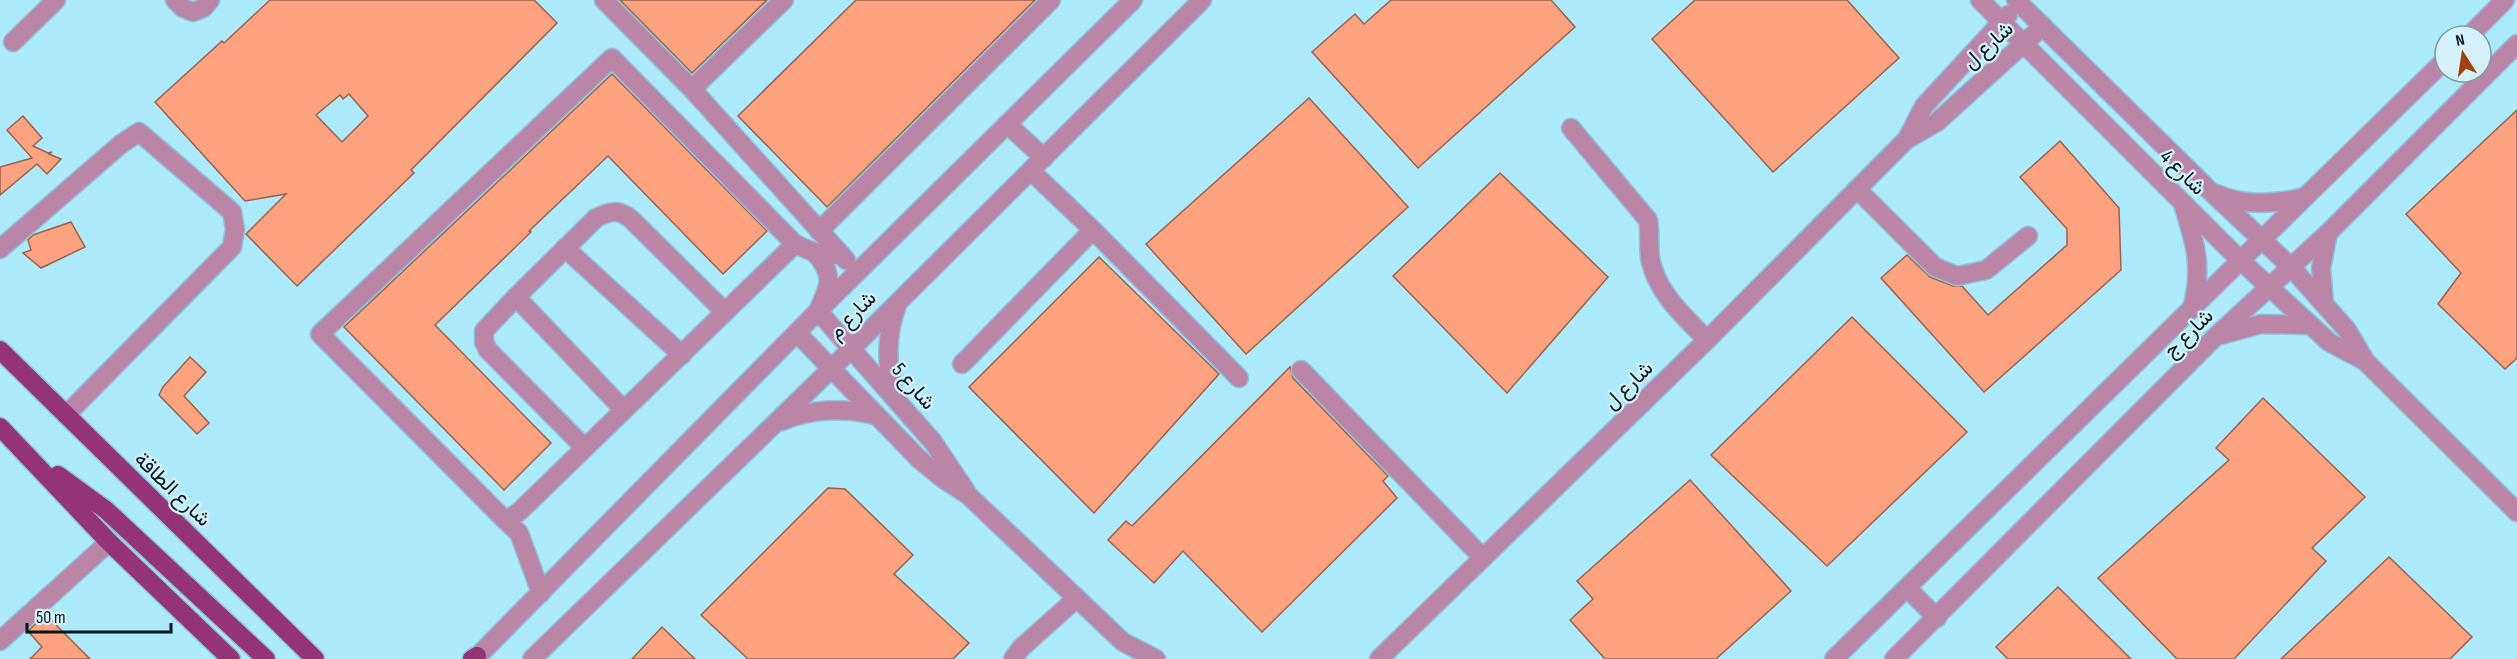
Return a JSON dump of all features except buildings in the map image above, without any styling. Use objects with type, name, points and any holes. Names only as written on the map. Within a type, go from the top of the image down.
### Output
[{"type":"main road","name":"شارع الطاقة","points":[[0,350],[315,659]]},
{"type":"main road","points":[[0,427],[110,542],[231,659]]},
{"type":"main road","points":[[24,451],[106,510],[266,659]]},
{"type":"main road","points":[[302,645],[327,659]]},
{"type":"street","points":[[13,42],[56,0]]},
{"type":"street","points":[[175,0],[183,8],[193,12],[203,8],[210,0]]},
{"type":"street","points":[[604,0],[692,90],[858,272]]},
{"type":"street","points":[[692,90],[784,0]]},
{"type":"street","points":[[819,231],[1051,0]]},
{"type":"street","name":"شارع م","points":[[475,658],[818,311],[1133,0]]},
{"type":"street","name":"شارع م","points":[[532,659],[830,370],[1202,0]]},
{"type":"street","name":"شارع 4","points":[[1980,0],[2269,288],[2329,342],[2366,362]]},
{"type":"street","points":[[2481,24],[2505,0]]},
{"type":"street","name":"شارع 4","points":[[2018,2],[2208,189],[2291,267],[2346,330],[2366,362],[2517,512]]},
{"type":"street","name":"شارع ل","points":[[1906,141],[1924,106],[2018,2]]},
{"type":"street","name":"شارع ل","points":[[1379,659],[1707,340],[1906,141],[1936,122],[2043,26]]},
{"type":"street","name":"شارع ج","points":[[1894,659],[2214,338],[2328,233],[2517,44]]},
{"type":"street","points":[[541,593],[519,533],[320,334],[612,58],[795,244],[831,256],[840,254]]},
{"type":"street","name":"شارع ج","points":[[1834,659],[1908,590],[2193,305],[2433,72]]},
{"type":"street","points":[[1006,124],[1044,158]]},
{"type":"street","points":[[1571,128],[1648,220],[1651,235],[1651,266],[1668,299],[1707,340]]},
{"type":"street","points":[[0,249],[121,144],[139,132],[232,212],[235,230],[232,247],[66,415]]},
{"type":"street","points":[[1031,171],[1093,230],[1239,378]]},
{"type":"street","points":[[1857,189],[1935,267],[1957,276],[1986,270],[2028,236]]},
{"type":"street","points":[[2208,189],[2227,198],[2254,203],[2281,203],[2306,197]]},
{"type":"street","points":[[2183,203],[2198,256],[2199,281],[2193,305]]},
{"type":"street","points":[[585,448],[488,350],[483,342],[484,331],[565,248],[596,218],[609,212],[621,212],[631,219],[725,312]]},
{"type":"street","points":[[962,364],[1093,230]]},
{"type":"street","points":[[2324,303],[2321,268],[2328,233]]},
{"type":"street","points":[[506,521],[520,511],[795,244]]},
{"type":"street","points":[[565,248],[682,354]]},
{"type":"street","points":[[814,252],[820,259],[829,281],[829,288],[818,311]]},
{"type":"street","points":[[516,297],[624,410]]},
{"type":"street","points":[[894,397],[888,373],[887,348],[890,324],[899,300]]},
{"type":"street","name":"شارع 5","points":[[818,311],[943,454],[968,495]]},
{"type":"street","points":[[2214,338],[2237,329],[2261,324],[2310,325]]},
{"type":"street","name":"شارع 5","points":[[797,333],[830,370],[930,469],[968,495],[1077,598],[1126,651],[1156,659]]},
{"type":"street","points":[[1302,370],[1483,558]]},
{"type":"street","points":[[774,423],[798,414],[824,410],[850,410],[875,415]]},
{"type":"street","points":[[0,641],[110,542]]},
{"type":"street","points":[[1908,590],[1937,618]]},
{"type":"street","points":[[1013,659],[1021,648],[1077,598]]}]
